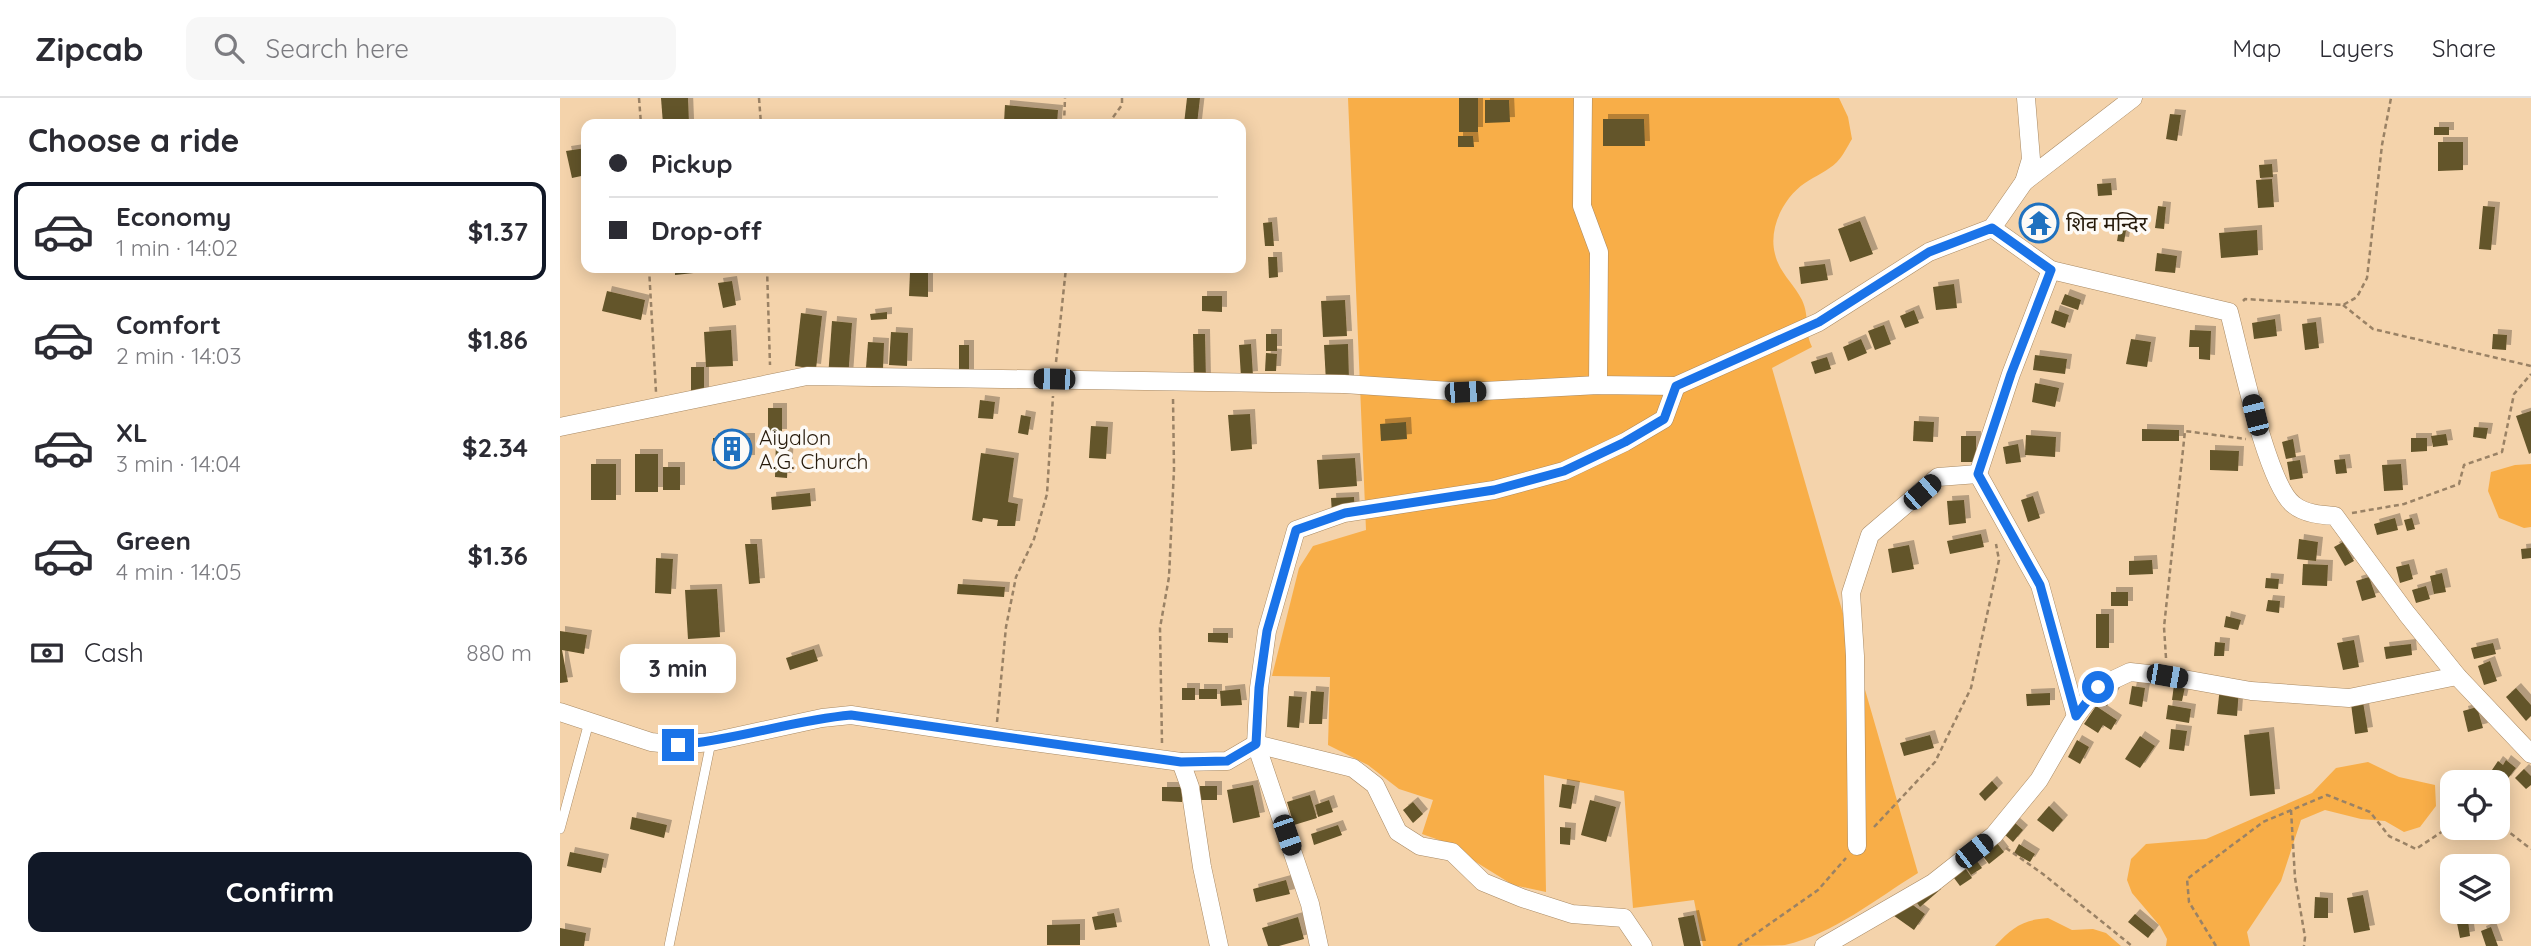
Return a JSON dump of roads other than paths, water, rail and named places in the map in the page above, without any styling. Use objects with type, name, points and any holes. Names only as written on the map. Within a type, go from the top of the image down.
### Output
[{"type":"street","points":[[1583,98],[1582,206],[1599,252],[1598,385]]},
{"type":"street","points":[[2024,182],[2031,159],[2026,98]]},
{"type":"street","points":[[560,427],[807,376],[1344,384],[1465,392],[1598,385],[1676,386],[1819,322],[1929,252],[1992,228],[2024,182],[2133,98]]},
{"type":"street","points":[[1992,228],[2051,270],[2229,312],[2262,441],[2291,504],[2303,510],[2335,516],[2407,614],[2457,676],[2531,754]]},
{"type":"street","points":[[2051,270],[2011,374],[1978,474],[2040,585],[2076,716]]},
{"type":"street","points":[[1318,946],[1310,904],[1256,744],[1259,688],[1267,631],[1296,530],[1345,513],[1494,490],[1564,471],[1625,442],[1664,419],[1676,386]]},
{"type":"street","points":[[1857,846],[1855,656],[1851,593],[1870,535],[1938,477],[1978,474]]},
{"type":"street","points":[[1824,946],[1933,883],[1994,835],[2039,780],[2076,716],[2098,687],[2130,672],[2251,691],[2349,698],[2457,676]]},
{"type":"street","points":[[560,712],[652,742],[678,745],[711,742],[822,718],[851,715],[1181,762],[1227,761],[1256,744],[1353,768],[1375,785],[1398,832],[1420,846],[1452,852],[1483,882],[1522,898],[1572,914],[1624,918],[1643,946]]},
{"type":"street","points":[[1181,762],[1190,787],[1202,867],[1219,946]]},
{"type":"lane","points":[[560,829],[589,722]]},
{"type":"lane","points":[[669,946],[711,742]]},
{"type":"place","name":"शिव मन्दिर","points":[[2039,223]]},
{"type":"place","name":"Aiyalon A.G. Church","points":[[732,449]]}]
